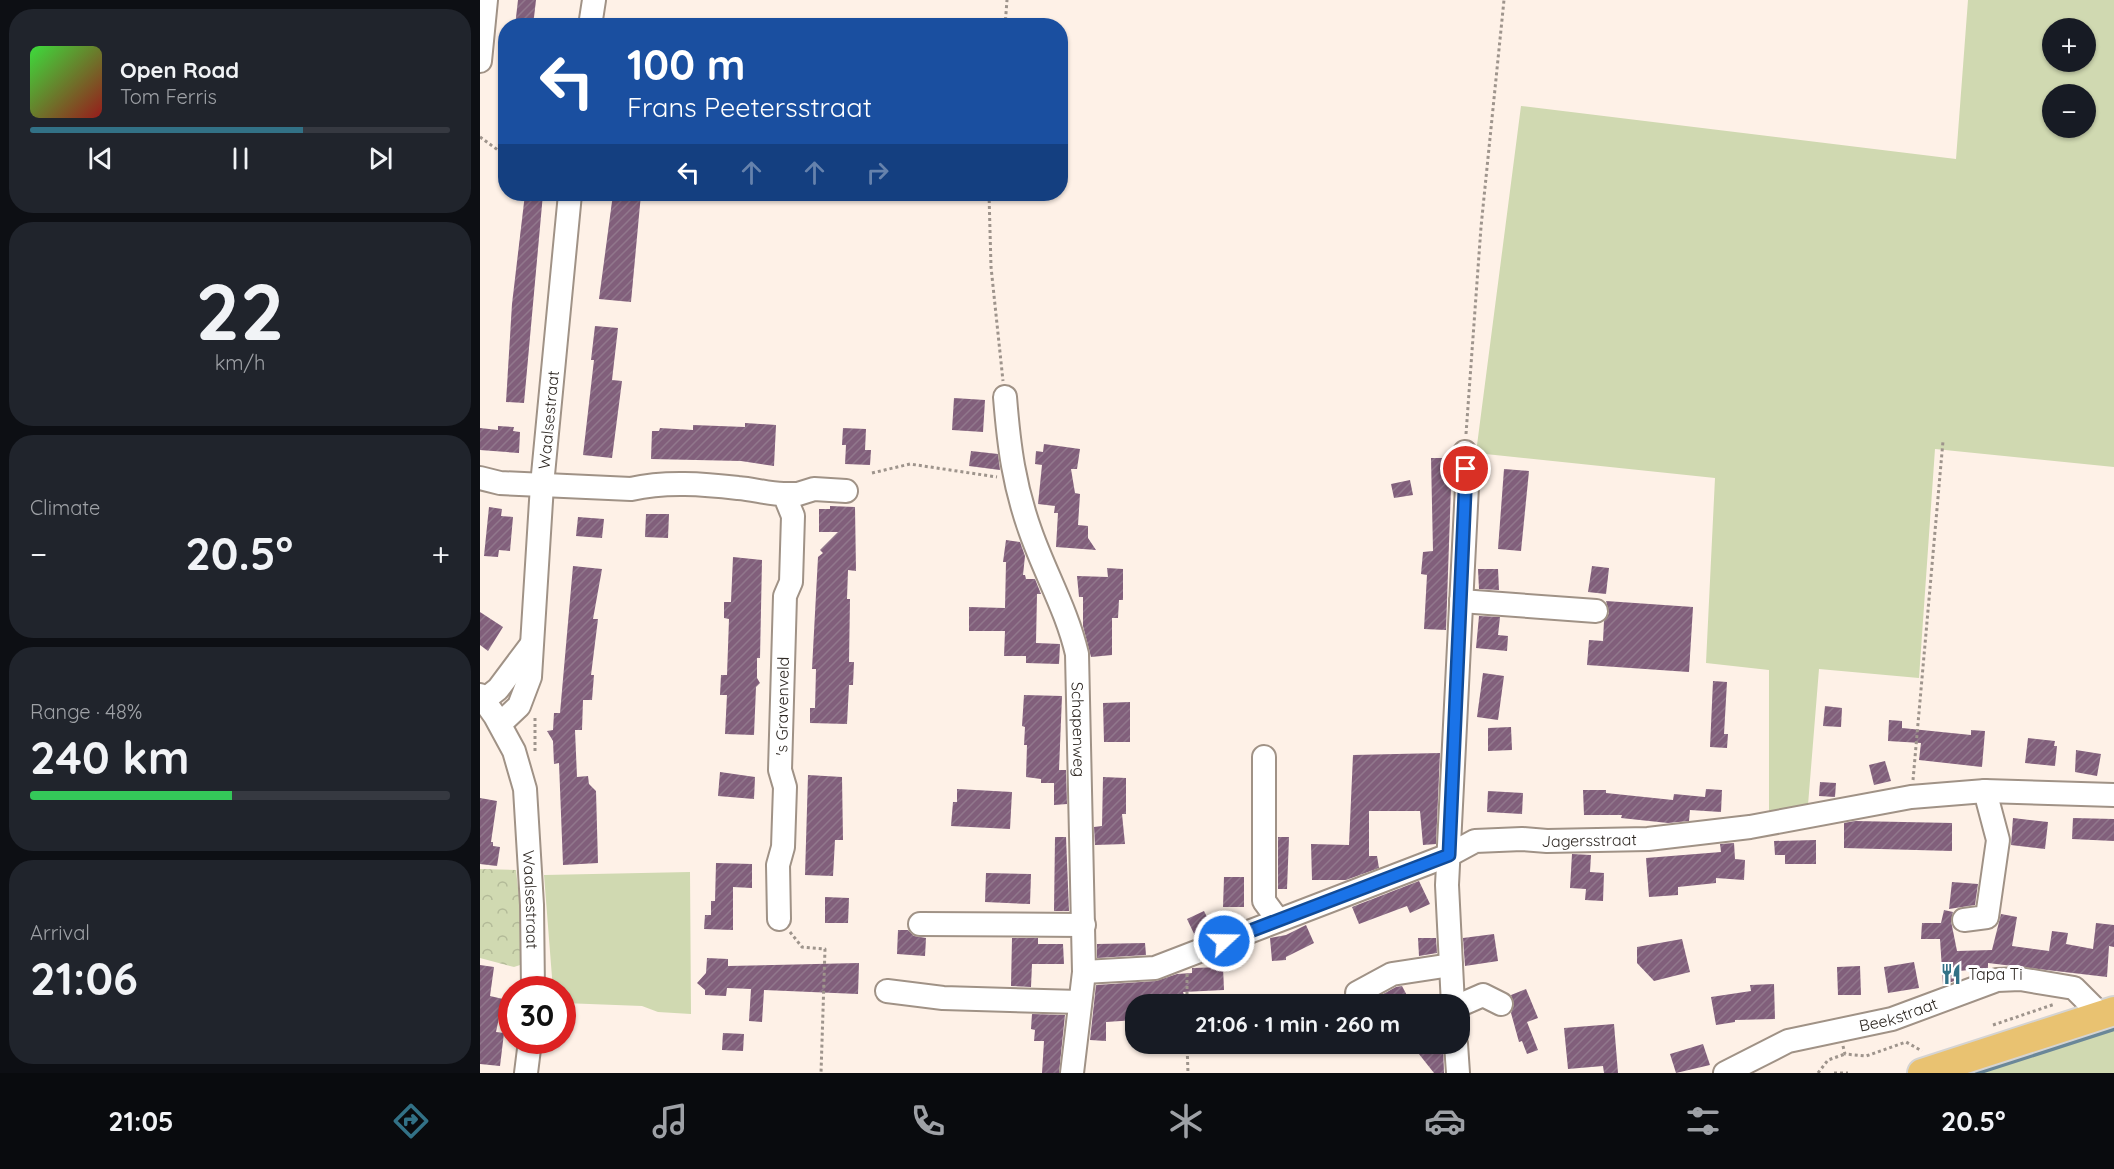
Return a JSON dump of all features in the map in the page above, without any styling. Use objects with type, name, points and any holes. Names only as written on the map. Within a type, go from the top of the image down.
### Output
[{"type":"main road","points":[[1928,1062],[2099,1007]]},
{"type":"street","points":[[480,61],[486,0]]},
{"type":"street","points":[[591,18],[594,0]]},
{"type":"street","name":"Waalsestraat","points":[[533,976],[532,905],[525,789],[514,751],[500,724],[523,699],[530,676],[542,485],[569,201]]},
{"type":"street","name":"Schapenweg","points":[[1005,397],[1014,480],[1032,535],[1064,608],[1077,654],[1084,972],[1072,1073]]},
{"type":"street","points":[[1452,994],[1449,855],[1467,486],[1465,452]]},
{"type":"street","points":[[480,477],[500,483],[631,489],[663,485],[740,488],[762,493],[784,494],[798,494],[814,489],[846,491]]},
{"type":"street","name":"'s Gravenveld","points":[[779,919],[778,865],[783,847],[785,787],[780,770],[785,596],[791,582],[793,516],[784,494]]},
{"type":"street","points":[[1461,601],[1596,612]]},
{"type":"street","points":[[500,724],[482,698],[503,683],[531,645]]},
{"type":"street","points":[[1264,758],[1264,901],[1278,920]]},
{"type":"street","points":[[1964,920],[1987,917],[1998,840],[1985,791]]},
{"type":"street","name":"Jagersstraat","points":[[1084,972],[1155,968],[1449,855],[1475,842],[1658,838],[1750,827],[1911,797],[1985,791],[2114,795]]},
{"type":"street","points":[[920,924],[1084,925]]},
{"type":"street","points":[[1357,993],[1392,974],[1451,965]]},
{"type":"street","name":"Beekstraat","points":[[1725,1073],[1788,1041],[1892,1019],[1997,980],[2020,979],[2074,988],[2099,1007]]},
{"type":"street","points":[[887,991],[943,998],[1080,1002]]},
{"type":"street","points":[[1470,1001],[1483,995],[1501,1004]]},
{"type":"street","points":[[526,1073],[528,1054]]},
{"type":"street","points":[[1457,1054],[1458,1073]]},
{"type":"path","points":[[1006,18],[1007,0]]},
{"type":"path","points":[[1465,452],[1481,227],[1504,0]]},
{"type":"path","points":[[480,137],[498,150]]},
{"type":"path","points":[[989,201],[991,267],[1005,397]]},
{"type":"path","points":[[1911,797],[1943,441]]},
{"type":"path","points":[[872,473],[910,464],[1014,480]]},
{"type":"path","points":[[779,919],[802,947],[825,949],[821,1073]]},
{"type":"path","points":[[1187,994],[1188,955]]},
{"type":"path","points":[[1985,1028],[2099,1007]]},
{"type":"path","points":[[1837,1031],[1845,1054]]},
{"type":"path","points":[[1818,1073],[1828,1060],[1845,1054],[1866,1056],[1906,1042],[1928,1062]]},
{"type":"path","points":[[1187,1054],[1188,1073]]},
{"type":"path","points":[[1834,1073],[1848,1073]]},
{"type":"green space","points":[[1968,0],[2114,0],[2114,467],[1935,449],[1919,678],[1819,669],[1808,805],[1769,811],[1769,670],[1706,663],[1715,478],[1476,453],[1521,106],[1956,159]]},
{"type":"green space","points":[[480,869],[516,870],[522,924],[523,964],[514,967],[480,958]]},
{"type":"green space","points":[[690,872],[691,1014],[658,1012],[642,1006],[576,1003],[576,976],[552,976],[544,875]]},
{"type":"green space","points":[[2114,1017],[2114,1073],[1941,1073]]},
{"type":"building","points":[[518,0],[536,0],[534,18],[516,18]]},
{"type":"building","points":[[524,201],[542,201],[524,403],[506,402],[512,304]]},
{"type":"building","points":[[612,201],[640,201],[631,302],[599,299]]},
{"type":"building","points":[[595,326],[618,328],[612,380],[622,381],[612,458],[583,455],[594,360],[591,360]]},
{"type":"building","points":[[954,398],[985,400],[983,432],[952,430]]},
{"type":"building","points":[[745,423],[776,425],[774,466],[741,461],[651,459],[652,431],[659,431],[660,428],[693,430],[693,425],[745,427]]},
{"type":"building","points":[[498,426],[514,427],[513,431],[520,432],[519,453],[480,450],[480,428],[498,430]]},
{"type":"building","points":[[843,428],[866,429],[865,450],[871,450],[870,465],[845,464],[846,445],[842,445]]},
{"type":"building","points":[[1044,444],[1080,449],[1077,469],[1071,469],[1075,493],[1080,494],[1078,525],[1088,526],[1088,538],[1096,550],[1056,547],[1058,513],[1054,513],[1055,506],[1038,504],[1042,465],[1035,464],[1036,451],[1043,452]]},
{"type":"building","points":[[971,451],[998,454],[1000,470],[969,466]]},
{"type":"building","points":[[1431,458],[1452,458],[1446,630],[1424,629],[1427,575],[1421,574],[1423,552],[1433,551]]},
{"type":"building","points":[[1504,469],[1529,471],[1521,551],[1498,549]]},
{"type":"building","points":[[1410,480],[1413,495],[1394,498],[1391,484]]},
{"type":"building","points":[[830,506],[855,507],[856,571],[848,570],[847,599],[850,599],[849,662],[854,662],[853,685],[849,685],[847,724],[810,723],[810,708],[815,708],[816,669],[812,669],[818,557],[823,553],[820,550],[838,532],[819,532],[819,509],[830,509]]},
{"type":"building","points":[[489,507],[502,509],[501,516],[513,517],[510,551],[499,550],[498,557],[484,556]]},
{"type":"building","points":[[646,514],[669,514],[668,538],[645,537]]},
{"type":"building","points":[[578,517],[604,519],[602,538],[576,536]]},
{"type":"building","points":[[1006,540],[1020,542],[1025,556],[1023,575],[1026,579],[1035,579],[1041,594],[1037,594],[1036,643],[1060,644],[1059,664],[1026,663],[1026,656],[1004,656],[1005,631],[969,631],[969,607],[1005,608],[1006,562],[1003,562]]},
{"type":"building","points":[[733,557],[762,560],[760,658],[757,658],[757,678],[760,683],[756,687],[754,735],[725,734],[727,695],[720,695],[721,675],[727,675],[729,619],[724,618],[724,602],[731,602]]},
{"type":"building","points":[[573,566],[602,569],[593,619],[598,619],[591,675],[594,675],[592,700],[583,700],[582,730],[575,730],[577,777],[588,776],[589,784],[596,791],[598,863],[563,865],[559,763],[554,764],[553,741],[547,731],[553,730],[554,713],[560,713]]},
{"type":"building","points":[[1592,566],[1609,568],[1606,594],[1588,592]]},
{"type":"building","points":[[1107,568],[1123,569],[1123,600],[1119,600],[1118,618],[1112,618],[1112,655],[1091,657],[1083,626],[1083,597],[1079,597],[1077,576],[1108,577]]},
{"type":"building","points":[[1478,569],[1498,569],[1499,590],[1479,589]]},
{"type":"building","points":[[1606,601],[1693,607],[1689,672],[1587,665],[1589,640],[1603,641],[1604,621],[1609,613]]},
{"type":"building","points":[[480,612],[503,627],[488,651],[480,645]]},
{"type":"building","points":[[1479,616],[1500,617],[1498,635],[1508,636],[1507,651],[1476,648]]},
{"type":"building","points":[[1483,673],[1504,676],[1498,720],[1477,717]]},
{"type":"building","points":[[1713,681],[1727,682],[1724,734],[1728,734],[1727,748],[1710,747]]},
{"type":"building","points":[[1024,695],[1062,696],[1059,770],[1066,770],[1067,804],[1054,805],[1054,783],[1041,783],[1041,779],[1026,777],[1027,745],[1024,745],[1025,727],[1022,726]]},
{"type":"building","points":[[1130,702],[1130,742],[1104,742],[1103,703]]},
{"type":"building","points":[[1825,706],[1842,708],[1841,727],[1823,726]]},
{"type":"building","points":[[1889,720],[1902,721],[1902,728],[1971,735],[1971,730],[1985,731],[1982,767],[1919,760],[1921,743],[1888,741]]},
{"type":"building","points":[[1511,727],[1512,750],[1488,751],[1488,728]]},
{"type":"building","points":[[2028,738],[2055,741],[2054,746],[2057,746],[2055,766],[2025,763]]},
{"type":"building","points":[[2076,750],[2101,754],[2097,776],[2075,772]]},
{"type":"building","points":[[1440,753],[1436,844],[1423,845],[1420,811],[1369,811],[1369,856],[1377,856],[1379,868],[1346,880],[1312,880],[1311,844],[1349,845],[1353,755]]},
{"type":"building","points":[[1885,761],[1891,781],[1874,785],[1869,765]]},
{"type":"building","points":[[720,772],[755,777],[754,799],[718,796]]},
{"type":"building","points":[[808,775],[842,777],[843,840],[835,840],[833,876],[805,875]]},
{"type":"building","points":[[1103,777],[1126,778],[1126,814],[1122,814],[1125,844],[1095,845],[1094,827],[1102,826]]},
{"type":"building","points":[[1820,782],[1836,783],[1835,797],[1819,796]]},
{"type":"building","points":[[957,789],[1012,792],[1010,829],[951,826],[953,802],[957,802]]},
{"type":"building","points":[[1706,789],[1722,790],[1721,812],[1690,810],[1689,821],[1668,823],[1621,818],[1622,815],[1584,815],[1583,790],[1606,790],[1606,793],[1673,800],[1674,794],[1705,797]]},
{"type":"building","points":[[1488,791],[1523,793],[1522,814],[1487,812]]},
{"type":"building","points":[[480,798],[497,801],[491,842],[493,846],[500,847],[497,866],[480,864]]},
{"type":"building","points":[[2013,818],[2048,822],[2045,849],[2011,845]]},
{"type":"building","points":[[2073,818],[2114,819],[2114,841],[2072,839]]},
{"type":"building","points":[[1855,821],[1952,823],[1952,851],[1844,848],[1844,823]]},
{"type":"building","points":[[1055,837],[1066,837],[1069,911],[1054,911]]},
{"type":"building","points":[[1278,837],[1289,837],[1287,889],[1278,889]]},
{"type":"building","points":[[1816,840],[1816,864],[1785,864],[1785,855],[1775,855],[1774,841]]},
{"type":"building","points":[[1734,843],[1735,859],[1745,860],[1744,880],[1716,878],[1716,883],[1678,887],[1678,895],[1649,897],[1646,858],[1721,852],[1720,844]]},
{"type":"building","points":[[1572,854],[1591,855],[1590,872],[1604,873],[1603,901],[1585,900],[1586,889],[1570,888]]},
{"type":"building","points":[[716,863],[752,864],[752,888],[733,887],[733,930],[704,929],[705,915],[711,915],[711,901],[715,901]]},
{"type":"building","points":[[986,873],[1031,874],[1030,904],[985,902]]},
{"type":"building","points":[[1224,877],[1244,877],[1244,907],[1223,907]]},
{"type":"building","points":[[1419,881],[1430,904],[1410,913],[1407,906],[1359,924],[1352,907]]},
{"type":"building","points":[[1952,882],[1978,884],[1975,905],[1949,909]]},
{"type":"building","points":[[825,897],[849,898],[848,923],[825,923]]},
{"type":"building","points":[[1944,910],[1953,912],[1951,921],[1957,951],[1992,950],[2001,914],[2017,917],[2012,946],[2049,951],[2052,931],[2068,933],[2066,944],[2093,949],[2096,923],[2114,925],[2114,947],[2109,946],[2107,977],[1988,963],[1988,968],[1959,971],[1960,979],[1943,985],[1940,939],[1921,939],[1922,923],[1941,923]]},
{"type":"building","points":[[1204,911],[1214,931],[1196,938],[1187,919]]},
{"type":"building","points":[[1306,925],[1314,943],[1286,957],[1286,960],[1272,961],[1270,938],[1286,935]]},
{"type":"building","points":[[898,930],[908,930],[914,936],[926,938],[925,956],[897,954]]},
{"type":"building","points":[[1494,934],[1498,961],[1465,966],[1463,938]]},
{"type":"building","points":[[1012,938],[1038,938],[1038,944],[1063,944],[1064,964],[1032,964],[1031,987],[1011,986]]},
{"type":"building","points":[[1418,938],[1436,938],[1437,953],[1419,956]]},
{"type":"building","points":[[1682,939],[1690,972],[1654,981],[1637,963],[1637,947]]},
{"type":"building","points":[[1145,943],[1146,955],[1097,958],[1097,944]]},
{"type":"building","points":[[707,958],[728,959],[728,966],[859,963],[858,994],[764,990],[762,1022],[749,1021],[751,989],[727,988],[726,996],[705,995],[705,990],[697,983],[706,973]]},
{"type":"building","points":[[1914,962],[1919,988],[1888,993],[1884,967]]},
{"type":"building","points":[[480,965],[494,967],[490,996],[498,998],[496,1032],[498,1032],[498,1054],[501,1054],[500,1066],[480,1064]]},
{"type":"building","points":[[1860,966],[1861,995],[1838,995],[1837,967]]},
{"type":"building","points":[[1223,967],[1224,990],[1183,992],[1184,994],[1125,994],[1125,1021],[1106,1022],[1106,1041],[1090,1040],[1096,985],[1156,981],[1177,974],[1192,973],[1192,968]]},
{"type":"building","points":[[1774,984],[1775,1019],[1735,1020],[1735,1022],[1716,1025],[1711,997],[1751,991],[1750,985]]},
{"type":"building","points":[[1402,986],[1406,994],[1383,994]]},
{"type":"building","points":[[1526,989],[1538,1018],[1527,1022],[1538,1050],[1527,1054],[1522,1041],[1519,1042],[1511,1013],[1514,1004],[1511,995]]},
{"type":"building","points":[[1032,1014],[1065,1015],[1059,1073],[1042,1073],[1044,1041],[1034,1041],[1035,1030],[1031,1029]]},
{"type":"building","points":[[1614,1024],[1618,1073],[1604,1073],[1603,1066],[1568,1069],[1564,1028]]},
{"type":"building","points":[[723,1033],[744,1034],[743,1051],[722,1050]]},
{"type":"building","points":[[1703,1044],[1710,1065],[1676,1073],[1670,1054]]},
{"type":"building","points":[[1419,1054],[1443,1054],[1444,1073],[1434,1073]]},
{"type":"waterway","points":[[1977,1073],[2114,1029]]},
{"type":"place","name":"Tapa Ti","points":[[1951,974]]},
{"type":"route","points":[[1224,941],[1449,855],[1466,469]]}]
